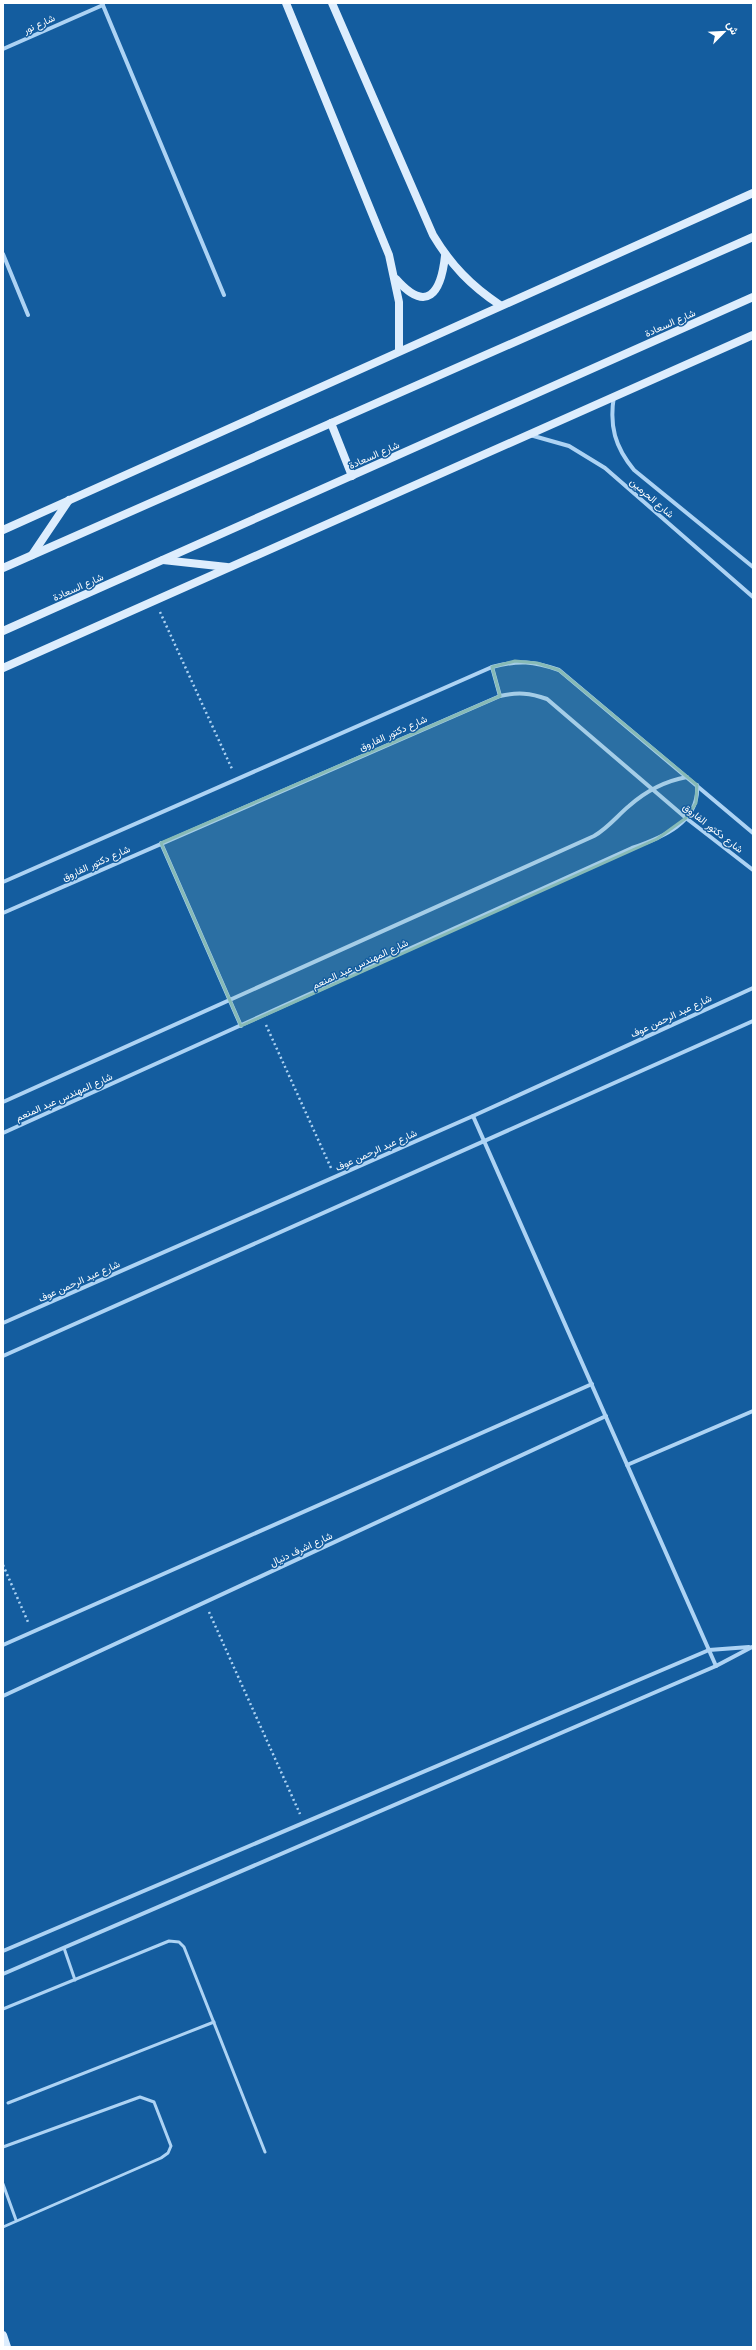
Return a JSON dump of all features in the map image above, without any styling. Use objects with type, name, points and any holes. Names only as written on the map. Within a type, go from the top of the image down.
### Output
[{"type":"street","points":[[286,3],[381,233],[395,279],[400,318],[399,350]]},
{"type":"street","points":[[332,3],[422,213],[445,256],[470,284],[500,305]]},
{"type":"street","points":[[102,4],[224,295]]},
{"type":"street","name":"شارع نور","points":[[3,49],[102,4]]},
{"type":"street","points":[[3,530],[399,350],[753,193]]},
{"type":"street","points":[[3,568],[753,237]]},
{"type":"street","points":[[3,254],[28,315]]},
{"type":"street","points":[[395,279],[408,293],[418,297],[431,295],[439,286],[443,275],[445,256]]},
{"type":"street","name":"شارع السعادة","points":[[3,631],[753,297]]},
{"type":"street","points":[[3,668],[528,434],[753,336]]},
{"type":"street","name":"شارع الحرمين","points":[[614,396],[612,428],[616,443],[624,458],[634,470],[753,567]]},
{"type":"street","points":[[331,423],[352,476]]},
{"type":"street","name":"شارع الحرمين","points":[[528,434],[568,446],[605,468],[753,597]]},
{"type":"street","points":[[32,556],[70,500]]},
{"type":"street","points":[[162,560],[229,567]]},
{"type":"street","name":"شارع دكتور الفاروق","points":[[3,882],[238,780],[492,667],[515,661],[537,663],[559,670],[753,832]]},
{"type":"street","points":[[492,667],[500,696]]},
{"type":"street","name":"شارع دكتور الفاروق","points":[[3,913],[160,843],[500,696],[516,692],[532,693],[547,699],[686,818],[753,870]]},
{"type":"street","name":"شارع المهندس عبد المنعم","points":[[3,1102],[594,836],[607,829],[639,797],[652,789],[687,777]]},
{"type":"street","name":"شارع المهندس عبد المنعم","points":[[3,1133],[262,1017],[632,848],[657,839],[686,818],[696,804],[697,785]]},
{"type":"street","points":[[160,843],[241,1026]]},
{"type":"street","name":"شارع عبد الرحمن عوف","points":[[3,1323],[473,1116],[753,988]]},
{"type":"street","points":[[3,1356],[753,1021]]},
{"type":"street","points":[[473,1116],[716,1666]]},
{"type":"street","points":[[3,1645],[592,1384]]},
{"type":"street","points":[[627,1465],[753,1411]]},
{"type":"street","name":"شارع اشرف دنيال","points":[[3,1696],[606,1416]]},
{"type":"street","points":[[3,1951],[709,1650],[752,1647]]},
{"type":"street","points":[[3,1974],[716,1666],[752,1647]]},
{"type":"street","points":[[3,2335],[7,2347]]},
{"type":"lane","points":[[3,2009],[169,1941],[179,1942],[184,1947],[265,2152]]},
{"type":"lane","points":[[64,1948],[75,1980]]},
{"type":"lane","points":[[8,2103],[214,2022]]},
{"type":"lane","points":[[3,2146],[140,2096],[154,2102],[171,2146],[168,2153],[161,2158],[16,2220],[3,2227]]},
{"type":"lane","points":[[3,2184],[16,2220]]},
{"type":"path","points":[[155,600],[238,780]]},
{"type":"path","points":[[262,1017],[335,1177]]},
{"type":"path","points":[[3,1565],[32,1632]]},
{"type":"path","points":[[205,1602],[304,1822]]},
{"type":"highlighted area","points":[[515,661],[537,663],[559,670],[697,785],[696,803],[686,818],[657,839],[241,1026],[161,843],[500,696],[492,667]]}]
